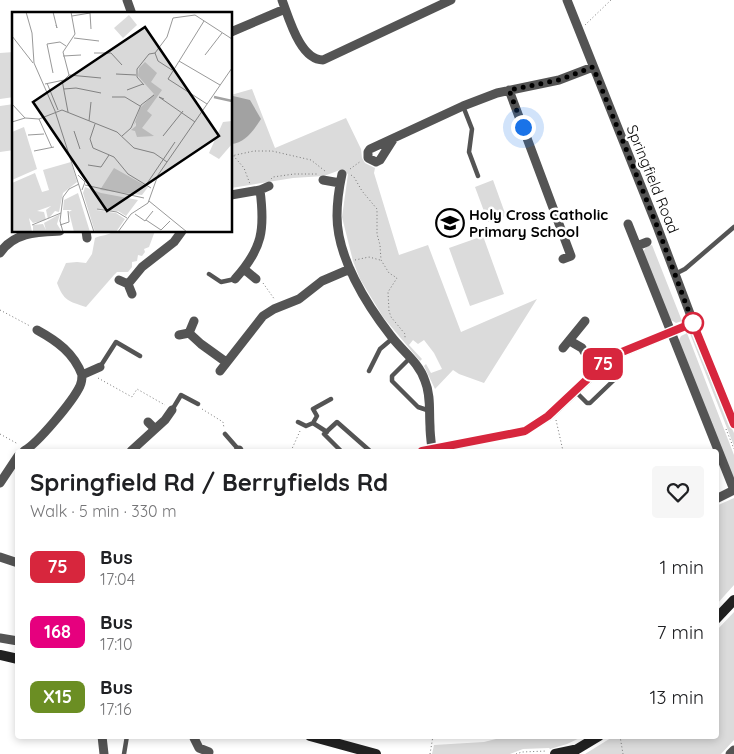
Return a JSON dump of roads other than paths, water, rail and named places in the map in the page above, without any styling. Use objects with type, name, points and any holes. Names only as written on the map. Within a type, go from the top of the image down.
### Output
[{"type":"main road","points":[[719,616],[734,600]]},
{"type":"main road","points":[[0,655],[15,658]]},
{"type":"main road","points":[[321,739],[376,754]]},
{"type":"main road","points":[[555,754],[572,752],[594,739]]},
{"type":"street","points":[[127,0],[131,12]]},
{"type":"street","points":[[232,31],[283,4],[306,54],[317,60],[323,60],[451,0]]},
{"type":"street","name":"Springfield Road","points":[[567,0],[734,424]]},
{"type":"street","points":[[368,158],[376,162],[380,160],[394,138],[463,106],[509,90],[559,80],[593,67]]},
{"type":"street","points":[[509,90],[571,256],[563,259]]},
{"type":"street","points":[[324,175],[341,179],[337,218],[340,240],[348,267],[364,296],[393,338],[420,369],[425,380],[430,411],[432,449],[525,431],[537,425],[554,411],[612,356],[693,323]]},
{"type":"street","points":[[232,195],[261,189],[263,217],[262,233],[253,256],[236,279]]},
{"type":"street","points":[[628,224],[717,449]]},
{"type":"street","points":[[2,246],[25,235],[51,232]]},
{"type":"street","points":[[128,284],[142,267],[174,242],[181,232]]},
{"type":"street","name":"Springfield Road","points":[[637,246],[648,242]]},
{"type":"street","points":[[220,371],[263,316],[298,299],[322,281],[348,267]]},
{"type":"street","points":[[244,269],[256,279]]},
{"type":"street","points":[[119,280],[128,284],[132,294]]},
{"type":"street","points":[[189,334],[194,321]]},
{"type":"street","points":[[563,348],[585,322]]},
{"type":"street","points":[[37,330],[43,340],[63,346],[85,373]]},
{"type":"street","points":[[179,335],[189,334],[226,362]]},
{"type":"street","points":[[570,341],[582,348],[596,371]]},
{"type":"street","points":[[27,449],[37,441],[76,393],[85,373],[100,367]]},
{"type":"street","points":[[133,449],[165,420],[172,409]]},
{"type":"street","points":[[148,422],[155,430]]},
{"type":"street","points":[[719,453],[734,490],[719,498]]},
{"type":"street","points":[[0,483],[15,460]]},
{"type":"street","points":[[0,556],[15,562]]},
{"type":"street","points":[[0,638],[15,640]]},
{"type":"street","points":[[102,739],[104,754]]},
{"type":"street","points":[[730,754],[734,750]]},
{"type":"street","points":[[196,751],[209,752]]},
{"type":"lane","points":[[463,106],[472,129],[469,152],[478,176]]},
{"type":"lane","points":[[675,274],[685,268],[734,227]]},
{"type":"lane","points":[[209,274],[221,282],[236,279]]},
{"type":"lane","points":[[369,371],[380,349],[393,338]]},
{"type":"lane","points":[[100,367],[116,342],[140,356]]},
{"type":"lane","points":[[575,391],[590,404],[614,380],[612,356]]},
{"type":"lane","points":[[410,358],[392,376],[392,381],[418,407],[430,411]]},
{"type":"lane","points":[[172,409],[181,395],[198,404]]},
{"type":"lane","points":[[298,422],[306,426],[313,423],[317,416],[313,409],[331,399]]},
{"type":"lane","points":[[326,432],[337,422],[368,449]]},
{"type":"lane","points":[[313,423],[326,432]]},
{"type":"lane","points":[[326,432],[324,434],[338,449]]},
{"type":"lane","points":[[225,434],[237,449]]},
{"type":"lane","points":[[124,754],[126,739]]},
{"type":"place","name":"Holy Cross Catholic Primary School","points":[[450,223]]}]
